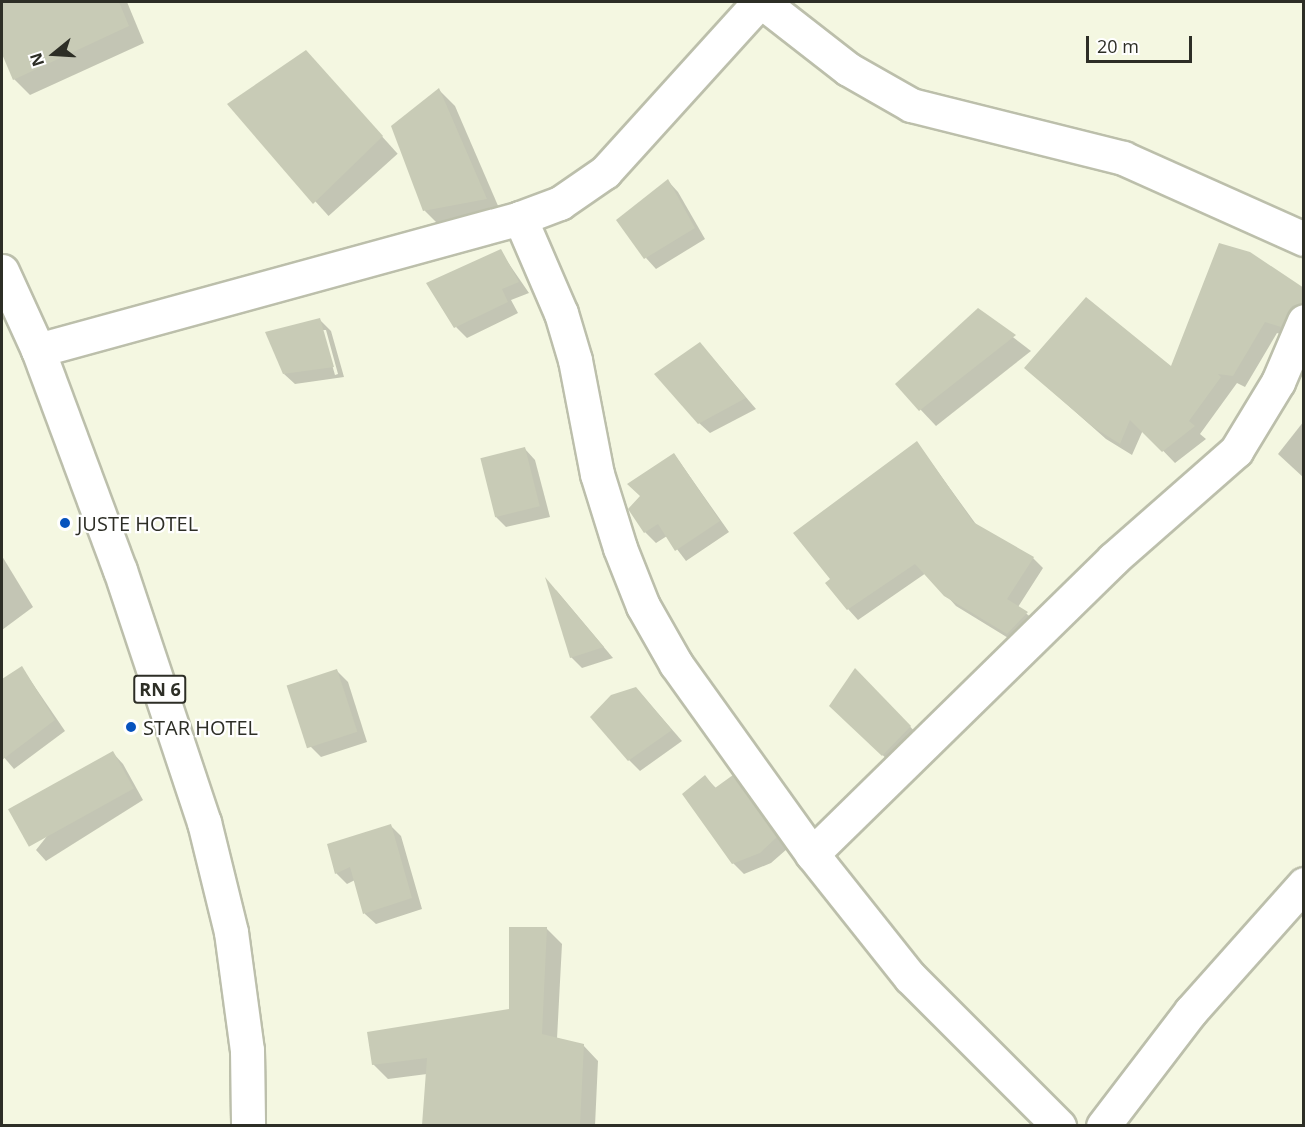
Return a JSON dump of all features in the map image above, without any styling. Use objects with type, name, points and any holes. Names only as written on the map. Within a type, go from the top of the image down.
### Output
[{"type":"street","points":[[38,350],[520,218],[560,203],[605,172],[761,2],[848,69],[911,105],[1123,158],[1304,239]]},
{"type":"street","points":[[520,218],[561,314],[575,360],[597,474],[643,606],[676,664],[812,854],[910,977],[1059,1125]]},
{"type":"street","name":"RN 6","points":[[2,271],[38,350],[120,570],[204,822],[231,932],[247,1050],[248,1125]]},
{"type":"street","points":[[812,854],[1113,559],[1236,451],[1278,382],[1304,321]]},
{"type":"street","points":[[1103,1125],[1191,1011],[1304,884]]},
{"type":"building","points":[[2,2],[119,2],[129,26],[13,80],[2,54]]},
{"type":"building","points":[[306,50],[383,136],[313,204],[227,104]]},
{"type":"building","points":[[439,88],[487,199],[423,211],[391,126]]},
{"type":"building","points":[[668,179],[695,228],[644,259],[616,220]]},
{"type":"building","points":[[1219,243],[1250,252],[1304,288],[1304,303],[1292,306],[1281,327],[1265,322],[1233,376],[1218,374],[1221,377],[1189,421],[1195,426],[1162,452],[1130,420],[1120,444],[1093,427],[1024,368],[1086,297],[1171,366]]},
{"type":"building","points":[[501,249],[519,282],[502,289],[508,302],[454,328],[426,283]]},
{"type":"building","points":[[978,308],[1016,335],[919,411],[895,384]]},
{"type":"building","points":[[320,318],[334,367],[283,374],[265,332]]},
{"type":"building","points":[[700,342],[746,398],[698,424],[654,374]]},
{"type":"building","points":[[917,441],[973,522],[1034,557],[1007,599],[1028,612],[1007,634],[944,596],[915,564],[847,610],[825,583],[830,579],[793,533]]},
{"type":"building","points":[[525,447],[540,506],[495,517],[480,458]]},
{"type":"building","points":[[674,453],[720,521],[675,551],[658,524],[644,533],[628,509],[640,496],[627,484]]},
{"type":"building","points":[[545,577],[604,647],[570,658]]},
{"type":"building","points":[[22,666],[55,720],[2,760],[2,679]]},
{"type":"building","points":[[855,668],[911,726],[882,756],[829,706]]},
{"type":"building","points":[[337,669],[357,732],[307,748],[287,685]]},
{"type":"building","points":[[636,687],[672,730],[628,761],[590,717],[611,695]]},
{"type":"building","points":[[113,751],[134,789],[29,847],[8,809]]},
{"type":"building","points":[[705,775],[715,788],[733,775],[777,837],[760,853],[732,864],[682,794]]},
{"type":"building","points":[[391,824],[412,898],[363,914],[350,867],[335,874],[327,844]]},
{"type":"building","points":[[509,927],[547,927],[542,1034],[584,1044],[580,1125],[422,1125],[427,1058],[372,1065],[367,1032],[509,1009]]},
{"type":"place","name":"JUSTE HOTEL","points":[[65,523]]},
{"type":"place","name":"STAR HOTEL","points":[[131,727]]}]
